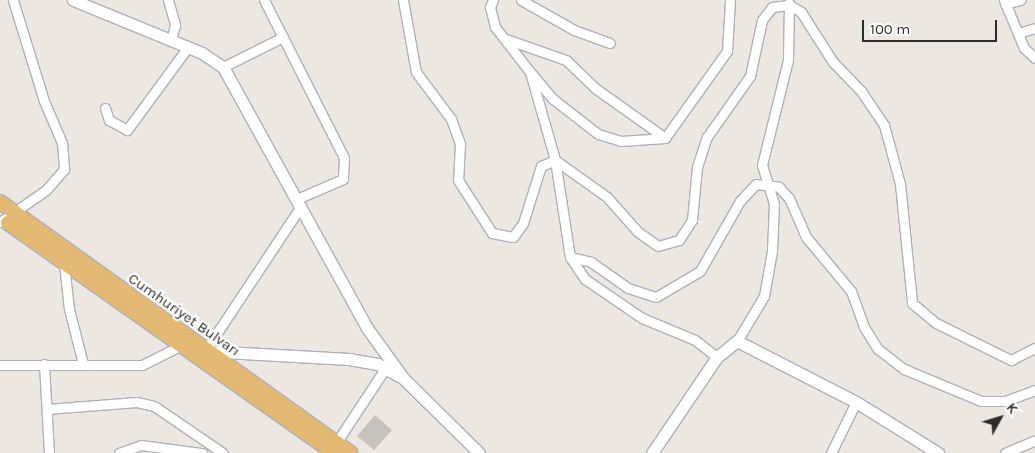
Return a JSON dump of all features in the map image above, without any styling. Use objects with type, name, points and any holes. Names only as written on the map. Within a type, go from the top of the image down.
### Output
[{"type":"main road","name":"Cumhuriyet Bulvarı","points":[[0,202],[4,218],[178,347],[335,448],[350,453]]},
{"type":"main road","name":"Cumhuriyet Bulvarı","points":[[4,218],[205,350],[335,448]]},
{"type":"street","points":[[4,218],[46,190],[64,169],[62,143],[44,101],[13,0]]},
{"type":"street","points":[[73,0],[188,47],[223,67],[388,364],[479,453]]},
{"type":"street","points":[[168,0],[175,25],[171,40]]},
{"type":"street","points":[[205,350],[299,203],[343,179],[344,158],[264,0]]},
{"type":"street","points":[[403,0],[416,72],[451,119],[460,144],[458,180],[492,233],[513,236],[523,223],[541,166],[555,160]]},
{"type":"street","points":[[493,0],[490,7],[495,27],[530,72],[570,115],[598,134],[621,141],[666,138]]},
{"type":"street","points":[[521,0],[574,30],[610,43]]},
{"type":"street","points":[[666,138],[727,51],[730,0]]},
{"type":"street","points":[[1020,0],[1005,2],[1024,48],[1035,58]]},
{"type":"street","points":[[555,160],[607,196],[638,232],[658,246],[679,240],[692,220],[697,167],[707,137],[750,76],[762,20],[772,7],[789,2]]},
{"type":"street","points":[[652,453],[717,357],[737,341],[764,296],[772,252],[774,204],[762,165],[788,60],[789,2]]},
{"type":"street","points":[[789,2],[802,12],[833,62],[861,91],[884,125],[900,184],[912,303],[936,323],[1011,360],[1035,348]]},
{"type":"street","points":[[1018,33],[1035,28]]},
{"type":"street","points":[[223,67],[283,37]]},
{"type":"street","points":[[506,39],[566,60],[595,88],[666,138]]},
{"type":"street","points":[[105,108],[108,120],[127,130],[188,47]]},
{"type":"street","points":[[530,72],[555,160],[570,257],[585,279],[642,318],[695,340],[717,357]]},
{"type":"street","points":[[570,257],[591,262],[628,288],[656,296],[700,271],[740,201],[756,184],[779,187],[789,198],[806,237],[851,291],[864,327],[878,349],[904,369],[981,401],[1005,401],[1035,390]]},
{"type":"street","points":[[64,264],[69,309],[83,364]]},
{"type":"street","points":[[737,341],[856,402],[922,449],[938,453]]},
{"type":"street","points":[[0,365],[142,365],[178,347],[350,359],[388,364]]},
{"type":"street","points":[[44,364],[49,453]]},
{"type":"street","points":[[335,448],[388,364]]},
{"type":"street","points":[[46,409],[137,402],[154,406],[223,453]]},
{"type":"street","points":[[831,453],[856,402]]},
{"type":"street","points":[[1005,453],[1035,440]]},
{"type":"street","points":[[119,453],[141,445],[202,453]]},
{"type":"building","points":[[375,415],[392,430],[374,450],[357,436]]}]
